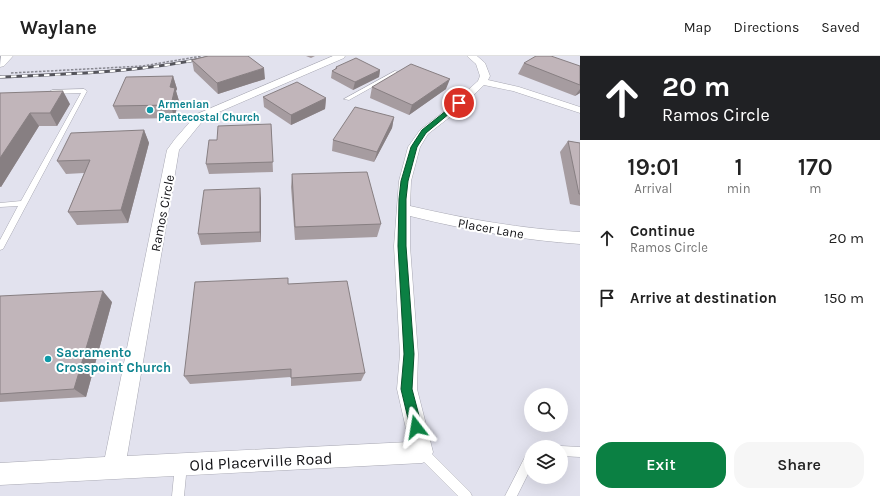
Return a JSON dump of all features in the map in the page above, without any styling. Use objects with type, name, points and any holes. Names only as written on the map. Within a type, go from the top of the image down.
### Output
[{"type":"street","points":[[3,69],[6,56]]},
{"type":"street","name":"Ramos Circle","points":[[114,469],[173,150],[201,116],[341,56]]},
{"type":"street","points":[[422,452],[407,389],[409,354],[402,246],[405,181],[414,147],[424,132],[451,111],[482,82],[485,76],[480,63],[471,56]]},
{"type":"street","points":[[482,82],[515,88],[580,110]]},
{"type":"street","name":"Placer Lane","points":[[403,209],[456,222],[547,238],[580,238]]},
{"type":"street","name":"Old Placerville Road","points":[[0,474],[422,452]]},
{"type":"lane","points":[[346,99],[397,72]]},
{"type":"lane","points":[[0,247],[84,90],[46,92]]},
{"type":"lane","points":[[0,205],[23,203]]},
{"type":"lane","points":[[568,451],[580,452]]},
{"type":"lane","points":[[422,452],[466,496]]},
{"type":"lane","points":[[178,496],[181,465]]},
{"type":"lane","points":[[511,496],[524,471]]},
{"type":"path","points":[[3,69],[136,67],[202,56]]},
{"type":"building","points":[[208,56],[248,56],[264,68],[217,83],[192,60]]},
{"type":"building","points":[[536,56],[551,56],[580,66],[580,85],[524,63]]},
{"type":"building","points":[[356,58],[380,70],[355,82],[332,71],[337,68],[336,67]]},
{"type":"building","points":[[411,64],[450,79],[412,105],[372,87]]},
{"type":"building","points":[[173,76],[170,87],[175,88],[171,105],[113,106],[126,77]]},
{"type":"building","points":[[297,82],[326,98],[291,115],[263,97]]},
{"type":"building","points":[[63,91],[50,113],[30,113],[0,158],[0,93]]},
{"type":"building","points":[[355,107],[394,117],[377,152],[333,140]]},
{"type":"building","points":[[271,124],[273,162],[206,164],[209,140],[217,140],[218,126]]},
{"type":"building","points":[[144,130],[121,210],[68,212],[90,160],[57,161],[71,133]]},
{"type":"building","points":[[568,141],[580,143],[580,194],[579,194]]},
{"type":"building","points":[[367,172],[381,224],[295,227],[292,174]]},
{"type":"building","points":[[260,188],[260,232],[198,234],[204,190]]},
{"type":"building","points":[[288,278],[288,284],[347,281],[365,373],[291,378],[291,369],[184,376],[195,282]]},
{"type":"building","name":"Sacramento Crosspoint Church","points":[[103,291],[74,389],[0,394],[0,296]]},
{"type":"railway","points":[[0,77],[135,69],[162,66],[215,56]]},
{"type":"place","name":"Armenian Pentecostal Church","points":[[150,110]]},
{"type":"place","name":"Sacramento Crosspoint Church","points":[[48,359]]},
{"type":"route","points":[[416,427],[407,389],[409,354],[402,246],[405,181],[414,147],[424,132],[438,122],[459,103]]}]
